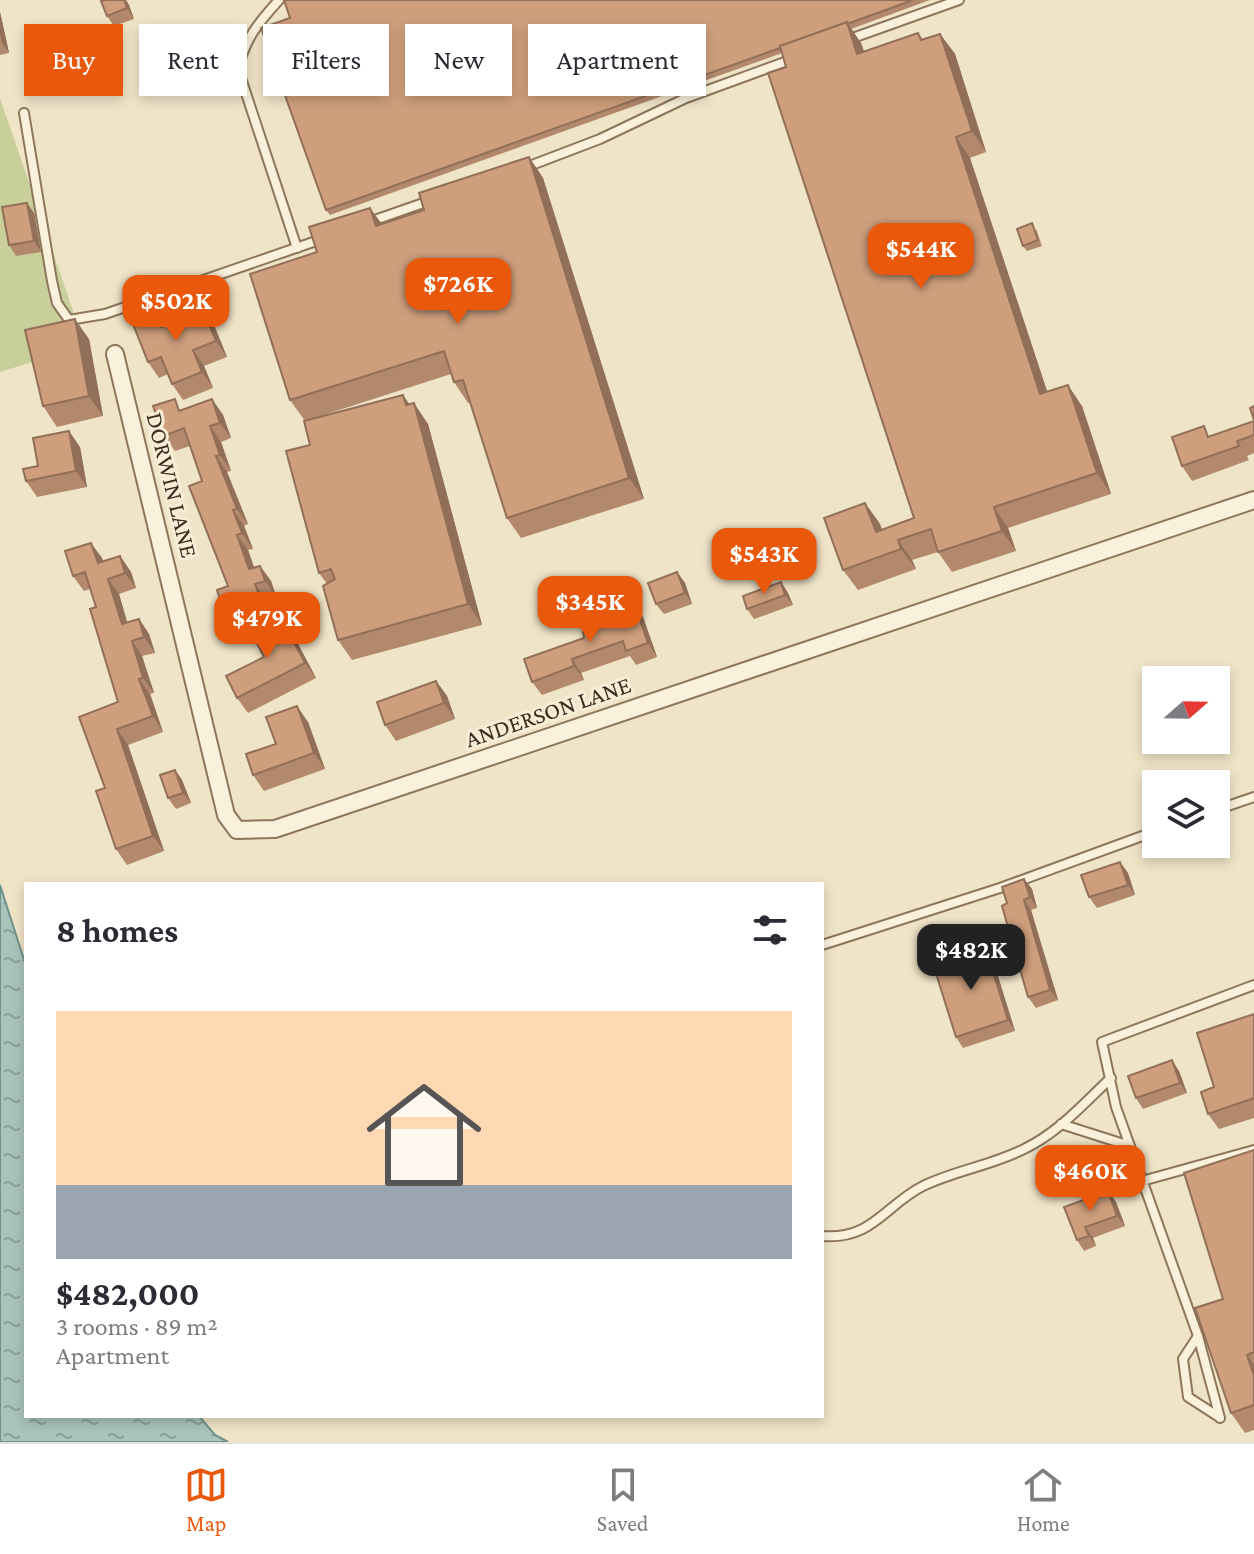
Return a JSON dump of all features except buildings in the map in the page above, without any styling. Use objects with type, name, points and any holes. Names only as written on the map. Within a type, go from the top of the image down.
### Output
[{"type":"street","name":"DORWIN LANE","points":[[115,354],[226,815]]},
{"type":"street","name":"ANDERSON LANE","points":[[226,815],[237,830],[275,829],[1254,500]]},
{"type":"lane","points":[[279,0],[253,27],[243,47],[238,69],[297,248]]},
{"type":"lane","points":[[839,43],[959,0]]},
{"type":"lane","points":[[508,173],[600,139],[686,98],[798,58]]},
{"type":"lane","points":[[24,113],[52,281],[57,303],[69,320],[105,314],[327,237]]},
{"type":"lane","points":[[356,226],[439,197]]},
{"type":"lane","points":[[1230,805],[1254,797]]},
{"type":"lane","points":[[824,944],[1000,888],[1142,836]]},
{"type":"lane","points":[[1198,1336],[1183,1359],[1188,1397],[1220,1418],[1198,1336],[1130,1146],[1102,1042],[1254,985]]},
{"type":"lane","points":[[824,1236],[837,1237],[874,1225],[919,1188],[1026,1149],[1061,1124],[1111,1078]]},
{"type":"lane","points":[[1061,1124],[1130,1146]]},
{"type":"lane","points":[[1142,1181],[1254,1150]]},
{"type":"green space","points":[[0,98],[85,346],[0,372]]},
{"type":"water","points":[[0,885],[24,960],[24,1418],[201,1418],[215,1435],[228,1442],[0,1442]]}]
